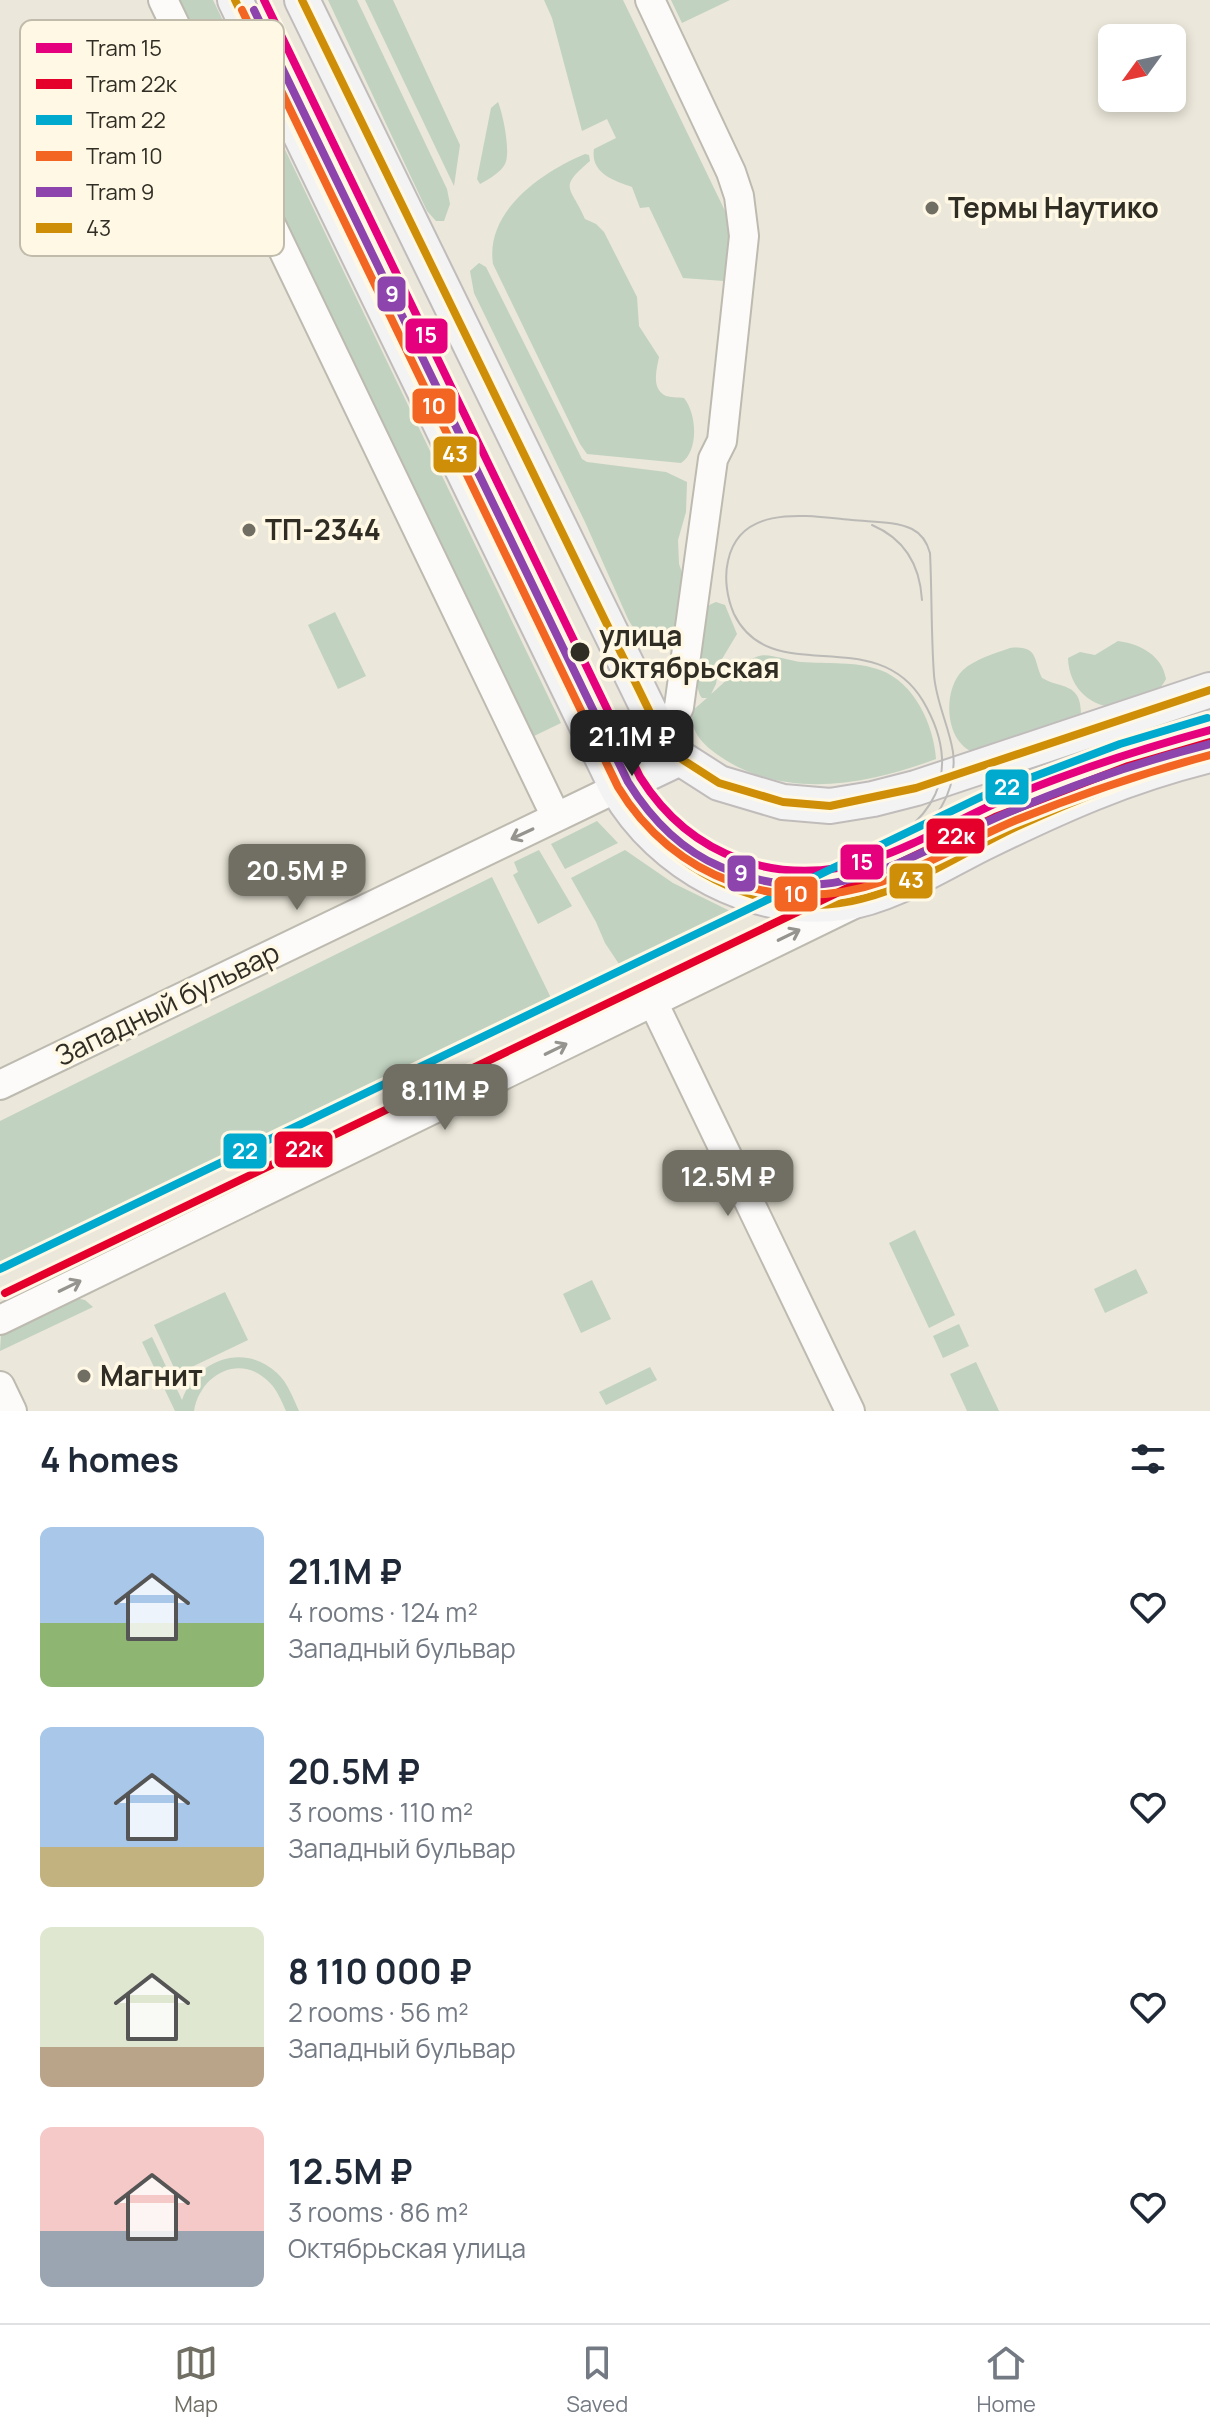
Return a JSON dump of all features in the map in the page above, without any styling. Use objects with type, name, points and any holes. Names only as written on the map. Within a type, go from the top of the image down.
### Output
[{"type":"main road","points":[[235,0],[245,20]]},
{"type":"main road","points":[[302,0],[666,755],[719,783],[783,802],[830,806],[916,788],[1210,690]]},
{"type":"main road","points":[[284,101],[617,788],[656,839],[699,872],[744,892],[798,903],[828,905],[867,898],[1078,797],[1161,767],[1210,755]]},
{"type":"main road","name":"Западный бульвар","points":[[617,788],[666,755]]},
{"type":"street","points":[[163,0],[173,20]]},
{"type":"street","points":[[597,746],[611,752],[666,755],[670,727],[679,707],[713,459],[722,441],[744,236],[739,196],[731,172],[650,0]]},
{"type":"street","points":[[284,252],[556,817]]},
{"type":"street","name":"Западный бульвар","points":[[0,1085],[617,788]]},
{"type":"street","points":[[0,1320],[867,898]]},
{"type":"street","points":[[653,1002],[850,1411]]},
{"type":"street","points":[[0,1386],[12,1411]]},
{"type":"green space","points":[[177,0],[213,0],[223,20],[187,20]]},
{"type":"green space","points":[[328,0],[357,0],[447,189],[450,204],[444,221],[436,221],[427,211]]},
{"type":"green space","points":[[365,0],[393,0],[460,145],[454,186]]},
{"type":"green space","points":[[544,0],[623,0],[727,215],[729,235],[724,281],[683,278],[649,207],[640,208],[632,187],[605,175],[596,164],[594,149],[616,138],[607,119],[582,131],[552,18]]},
{"type":"green space","points":[[671,0],[730,0],[682,23]]},
{"type":"green space","points":[[498,102],[506,133],[507,158],[501,170],[480,184],[477,179],[491,108]]},
{"type":"green space","points":[[284,148],[561,723],[532,737],[284,222]]},
{"type":"green space","points":[[585,154],[589,155],[590,161],[573,177],[570,183],[572,194],[585,219],[604,232],[637,297],[639,326],[659,357],[657,387],[666,396],[684,398],[692,413],[693,441],[691,450],[681,463],[587,454],[493,264],[493,245],[507,211],[551,171]]},
{"type":"green space","points":[[479,263],[486,267],[582,459],[666,472],[687,482],[686,512],[678,540],[679,564],[685,581],[682,625],[659,641],[652,642],[640,636],[628,619],[585,522],[474,293],[470,271]]},
{"type":"green space","points":[[716,602],[725,605],[737,634],[719,664],[711,694],[753,658],[763,655],[801,662],[871,667],[892,676],[912,694],[931,732],[936,759],[882,776],[826,784],[770,779],[718,755],[698,736],[692,718],[692,711],[707,698],[702,698],[699,692],[697,655],[703,617],[708,607]]},
{"type":"green space","points":[[335,612],[366,676],[338,689],[308,625]]},
{"type":"green space","points":[[1118,641],[1149,652],[1160,663],[1166,679],[1155,693],[1141,703],[1109,707],[1094,702],[1081,692],[1072,677],[1068,658],[1080,652],[1095,655]]},
{"type":"green space","points":[[1010,648],[1030,651],[1042,678],[1074,691],[1081,714],[1074,722],[976,753],[965,748],[952,728],[949,703],[952,690],[956,679],[968,666]]},
{"type":"green space","points":[[597,821],[618,843],[565,869],[551,844]]},
{"type":"green space","points":[[539,850],[572,906],[538,924],[513,875],[518,872],[514,862]]},
{"type":"green space","points":[[625,850],[673,883],[730,911],[619,964],[571,878]]},
{"type":"green space","points":[[492,877],[552,1000],[0,1267],[0,1121]]},
{"type":"green space","points":[[915,1230],[955,1315],[929,1328],[889,1243]]},
{"type":"green space","points":[[1136,1269],[1148,1293],[1105,1313],[1094,1289]]},
{"type":"green space","points":[[592,1280],[611,1319],[581,1333],[563,1294]]},
{"type":"green space","points":[[225,1292],[248,1340],[177,1374],[154,1325]]},
{"type":"green space","points":[[75,1298],[85,1300],[93,1307],[0,1351],[1,1334]]},
{"type":"green space","points":[[959,1324],[969,1346],[943,1358],[933,1336]]},
{"type":"green space","points":[[152,1337],[182,1400],[198,1375],[222,1360],[236,1357],[264,1364],[277,1373],[299,1411],[286,1411],[273,1386],[259,1374],[235,1368],[213,1378],[204,1387],[194,1411],[175,1411],[142,1342]]},
{"type":"green space","points":[[976,1362],[999,1411],[967,1411],[950,1374]]},
{"type":"green space","points":[[650,1367],[657,1380],[606,1405],[599,1392]]},
{"type":"tram line","name":"15","points":[[264,0],[274,20]]},
{"type":"tram line","name":"10","points":[[242,10],[247,20]]},
{"type":"tram line","name":"9","points":[[254,10],[259,20]]},
{"type":"tram line","name":"15","points":[[284,41],[640,777],[661,805],[685,828],[712,847],[740,860],[771,868],[804,871],[837,868],[888,854],[1003,800],[1054,780],[1210,730]]},
{"type":"tram line","name":"9","points":[[284,72],[628,782],[657,821],[693,852],[721,867],[763,881],[801,885],[838,882],[907,860],[1062,791],[1135,765],[1210,744]]},
{"type":"tram line","name":"10","points":[[284,97],[618,787],[641,819],[668,846],[699,867],[733,882],[768,892],[805,895],[843,892],[898,876],[997,828],[1062,802],[1210,755]]},
{"type":"tram line","points":[[895,838],[923,814],[939,783],[941,751],[933,721],[923,701],[903,677],[878,664],[852,658],[797,654],[772,648],[751,636],[734,614],[727,588],[727,568],[735,542],[746,530],[761,521],[797,516],[891,523],[916,531],[927,545],[930,553],[934,675],[954,767],[941,808],[923,830],[900,848]]},
{"type":"tram line","points":[[872,525],[893,538],[909,555],[918,576],[922,600]]},
{"type":"tram line","name":"22","points":[[0,1269],[985,795],[1120,744],[1207,718]]},
{"type":"tram line","name":"22к","points":[[5,1293],[995,817],[1128,766],[1210,742]]},
{"type":"transit line","name":"43","points":[[235,0],[245,20]]},
{"type":"transit line","name":"43","points":[[302,0],[662,737],[680,758],[719,783],[783,802],[830,806],[916,788],[1210,690]]},
{"type":"transit line","name":"43","points":[[284,101],[617,788],[647,828],[680,857],[727,885],[780,902],[807,905],[861,899],[921,876],[1063,806],[1136,778],[1210,755]]},
{"type":"place","name":"Термы Наутико","points":[[932,208]]},
{"type":"place","name":"ТП-2344","points":[[249,530]]},
{"type":"place","name":"улица Октябрьская","points":[[580,652]]},
{"type":"place","name":"Магнит","points":[[84,1376]]}]
